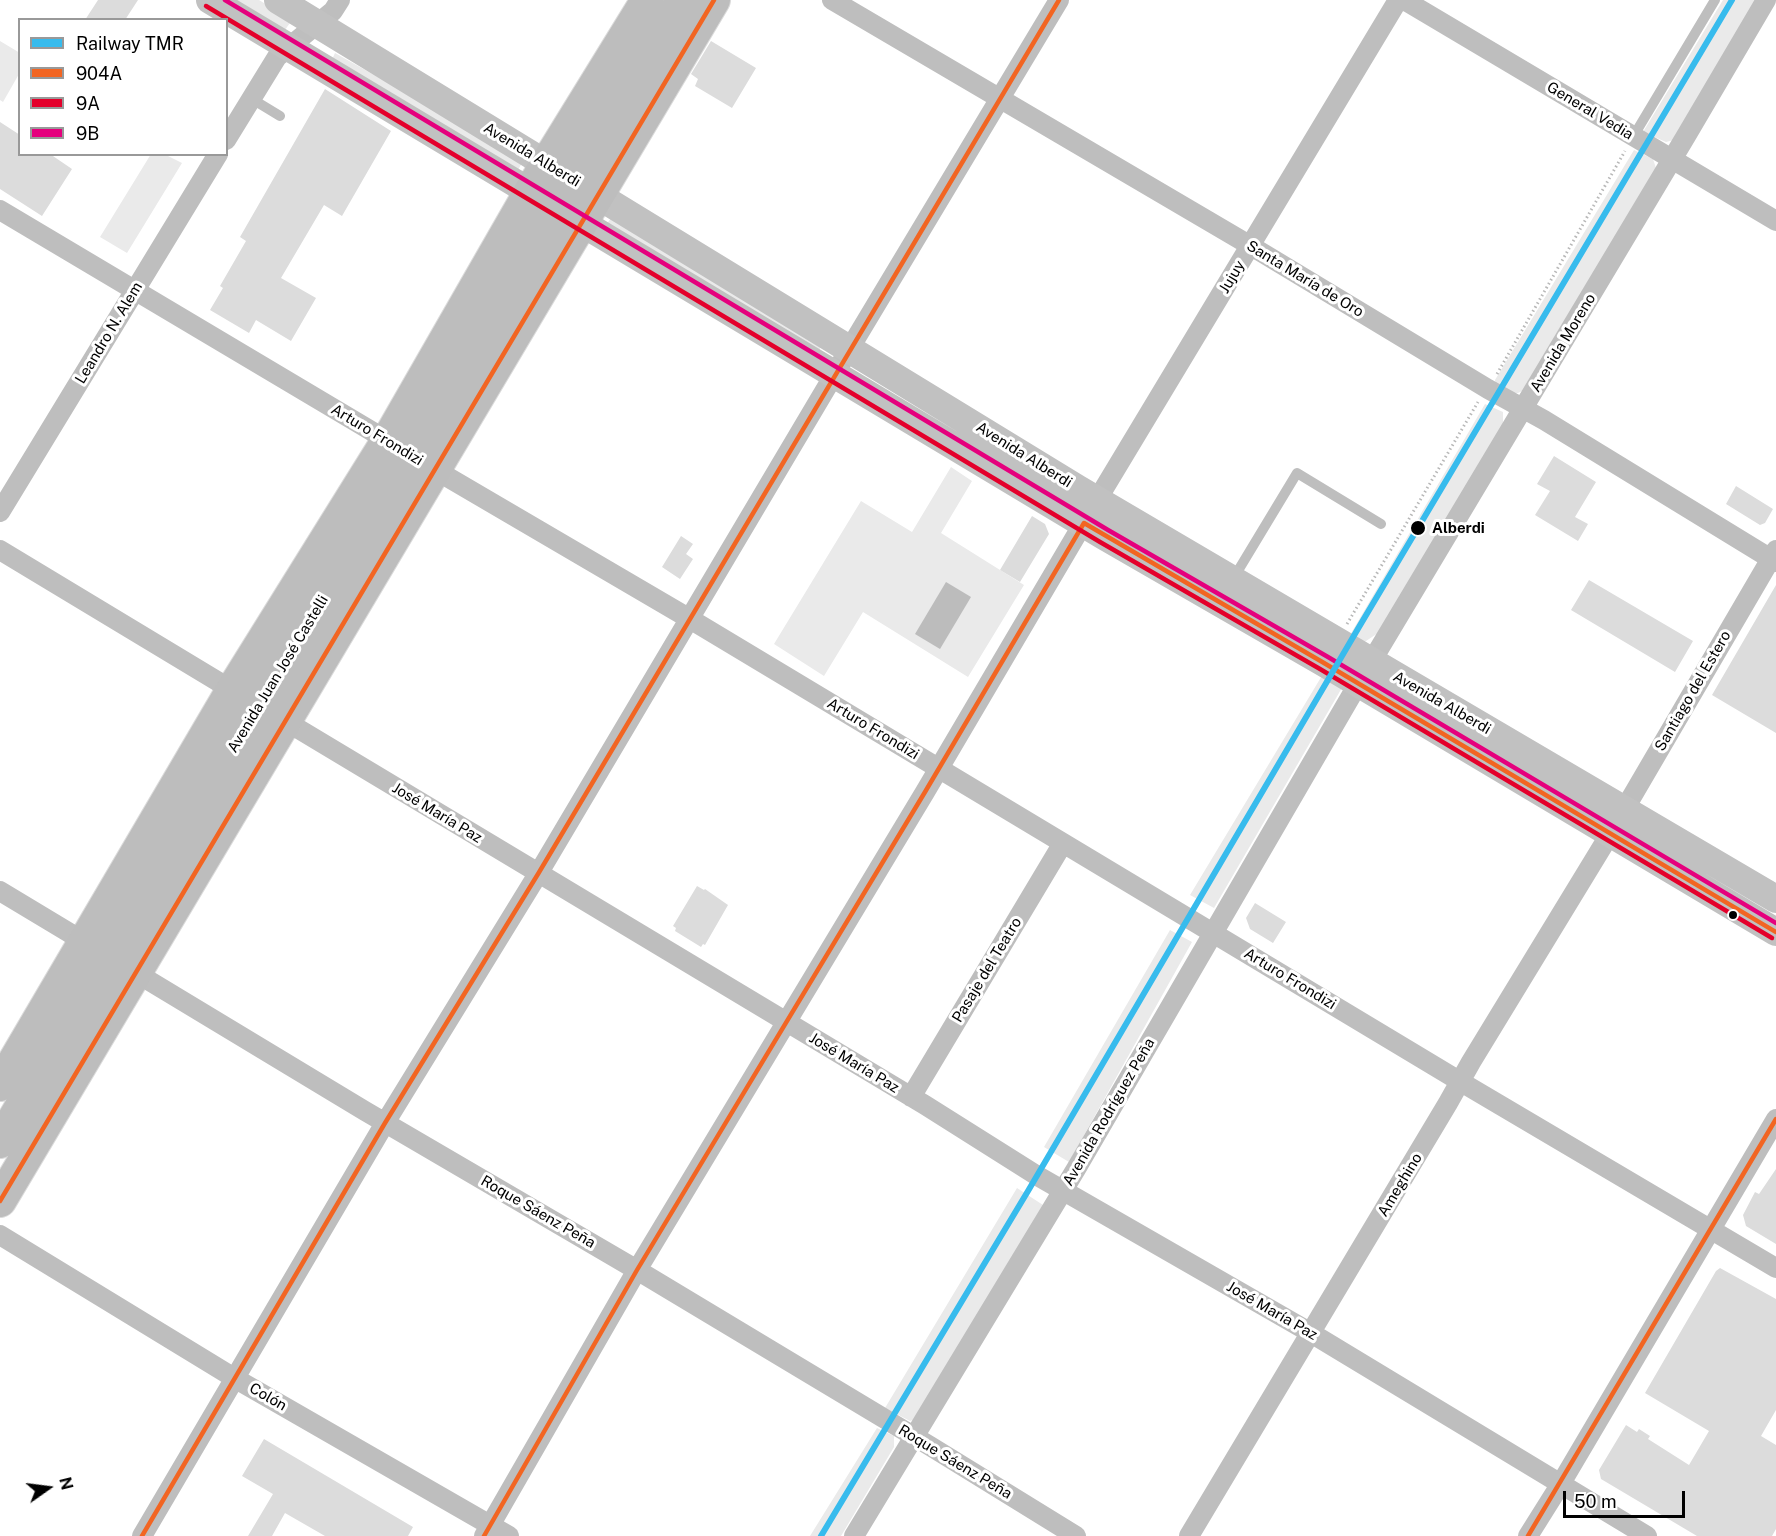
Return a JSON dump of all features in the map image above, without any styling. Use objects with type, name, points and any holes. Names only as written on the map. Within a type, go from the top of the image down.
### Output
[{"type":"main road","name":"Avenida Alberdi","points":[[210,0],[835,374],[1336,643]]},
{"type":"main road","name":"Avenida Alberdi","points":[[278,0],[850,348],[1091,511],[1232,579],[1336,643],[1365,673],[1610,834],[1776,932]]},
{"type":"main road","name":"Avenida Juan José Castelli","points":[[0,1201],[286,721],[531,192],[647,0]]},
{"type":"main road","points":[[586,187],[682,0]]},
{"type":"main road","points":[[586,187],[714,0]]},
{"type":"main road","name":"Avenida Juan José Castelli","points":[[0,1142],[97,949],[246,698],[411,455],[586,187]]},
{"type":"main road","name":"Avenida Alberdi","points":[[1365,673],[1624,809],[1776,899]]},
{"type":"main road","name":"Avenida Juan José Castelli","points":[[0,1085],[97,949]]},
{"type":"street","points":[[228,137],[277,57],[333,11],[340,0]]},
{"type":"street","name":"Santa María de Oro","points":[[832,0],[1774,557]]},
{"type":"street","points":[[142,1536],[385,1123],[538,874],[1059,0]]},
{"type":"street","name":"Jujuy","points":[[487,1531],[637,1270],[939,770],[1091,511],[1398,0]]},
{"type":"street","name":"General Vedia","points":[[1404,0],[1776,221]]},
{"type":"street","name":"Avenida Moreno","points":[[1365,673],[1766,0]]},
{"type":"street","name":"Leandro N. Alem","points":[[0,512],[217,156]]},
{"type":"street","name":"Arturo Frondizi","points":[[0,210],[1776,1268]]},
{"type":"street","name":"José María Paz","points":[[0,550],[1063,1190],[1311,1333],[1647,1536]]},
{"type":"street","name":"Santiago del Estero","points":[[1610,834],[1774,557]]},
{"type":"street","name":"Avenida Rodríguez Peña","points":[[854,1536],[1063,1190],[1365,673]]},
{"type":"street","name":"Ameghino","points":[[1189,1536],[1471,1062],[1610,834]]},
{"type":"street","name":"Pasaje del Teatro","points":[[911,1097],[1064,843]]},
{"type":"street","name":"Roque Sáenz Peña","points":[[0,891],[385,1123],[637,1270],[914,1436],[1076,1536]]},
{"type":"street","points":[[1528,1536],[1776,1119]]},
{"type":"street","name":"Colón","points":[[0,1235],[487,1531],[509,1536]]},
{"type":"lane","points":[[1633,136],[1715,0]]},
{"type":"lane","points":[[252,99],[280,116]]},
{"type":"lane","points":[[1232,579],[1297,473],[1381,524]]},
{"type":"path","points":[[1336,643],[1475,406],[1488,389],[1633,136]]},
{"type":"shaded area","points":[[235,0],[259,0],[292,20],[285,30]]},
{"type":"shaded area","points":[[1723,0],[1755,0],[1677,139],[1666,142],[1643,132]]},
{"type":"shaded area","points":[[0,41],[18,52],[18,76],[3,102],[0,100]]},
{"type":"shaded area","points":[[335,53],[522,158],[518,170],[330,64]]},
{"type":"shaded area","points":[[1634,150],[1653,159],[1657,171],[1528,388],[1518,393],[1508,393],[1496,386],[1495,380]]},
{"type":"shaded area","points":[[150,156],[168,156],[182,163],[127,253],[100,237]]},
{"type":"shaded area","points":[[611,218],[822,346],[818,351],[606,225]]},
{"type":"shaded area","points":[[1485,404],[1503,412],[1503,424],[1378,633],[1363,643],[1350,635]]},
{"type":"shaded area","points":[[951,467],[972,481],[941,533],[1024,585],[968,677],[863,612],[824,676],[774,644],[861,501],[912,532]]},
{"type":"shaded area","points":[[946,582],[971,597],[940,649],[915,634]]},
{"type":"shaded area","points":[[1323,674],[1343,686],[1214,908],[1190,895]]},
{"type":"shaded area","points":[[1170,930],[1192,942],[1069,1162],[1044,1147]]},
{"type":"shaded area","points":[[1017,1188],[1043,1205],[918,1418],[910,1421],[885,1408]]},
{"type":"shaded area","points":[[877,1428],[894,1436],[894,1447],[841,1536],[810,1536]]},
{"type":"building","points":[[98,0],[138,0],[126,18],[86,18]]},
{"type":"building","points":[[711,41],[756,68],[732,108],[695,86],[698,79],[691,74]]},
{"type":"building","points":[[325,89],[391,131],[342,216],[324,205],[281,278],[316,298],[291,341],[256,320],[249,333],[210,310],[223,288],[220,286],[246,241],[240,237]]},
{"type":"building","points":[[0,122],[18,134],[18,156],[53,156],[72,169],[42,216],[0,189]]},
{"type":"building","points":[[1554,456],[1596,482],[1575,517],[1588,524],[1578,541],[1535,515],[1550,491],[1537,484]]},
{"type":"building","points":[[1736,486],[1773,509],[1765,523],[1760,525],[1726,504]]},
{"type":"building","points":[[1032,516],[1045,524],[1049,534],[1020,582],[1000,570]]},
{"type":"building","points":[[681,536],[693,544],[686,554],[693,559],[680,579],[662,567]]},
{"type":"building","points":[[1589,580],[1693,641],[1675,672],[1571,610]]},
{"type":"building","points":[[1776,585],[1776,733],[1712,695]]},
{"type":"building","points":[[697,886],[728,905],[705,945],[701,947],[675,931],[676,928],[673,926]]},
{"type":"building","points":[[1255,903],[1286,922],[1273,943],[1250,929],[1246,918]]},
{"type":"building","points":[[1776,1169],[1776,1244],[1746,1226],[1743,1215],[1755,1192],[1759,1194]]},
{"type":"building","points":[[1720,1268],[1776,1299],[1776,1410],[1761,1436],[1776,1445],[1776,1529],[1772,1536],[1697,1536],[1601,1479],[1599,1470],[1626,1425],[1637,1432],[1639,1429],[1650,1436],[1648,1439],[1689,1465],[1709,1431],[1645,1393],[1716,1271]]},
{"type":"building","points":[[264,1439],[413,1527],[408,1536],[325,1536],[285,1513],[272,1536],[248,1536],[273,1494],[242,1476]]},
{"type":"rail line","name":"TMR","points":[[821,1536],[1028,1191],[1359,627],[1732,0]]},
{"type":"transit line","name":"9B","points":[[225,0],[1108,530],[1328,657],[1776,923]]},
{"type":"transit line","name":"904A","points":[[0,1201],[714,0]]},
{"type":"transit line","name":"904A","points":[[142,1536],[385,1123],[538,874],[1059,0]]},
{"type":"transit line","name":"9A","points":[[206,6],[226,18]]},
{"type":"transit line","name":"9A","points":[[228,19],[1100,542],[1320,669],[1772,938]]},
{"type":"transit line","name":"904A","points":[[484,1536],[637,1270],[1084,523],[1776,932]]},
{"type":"transit line","name":"904A","points":[[1528,1536],[1776,1119]]},
{"type":"place","name":"Alberdi","points":[[1418,528]]}]
